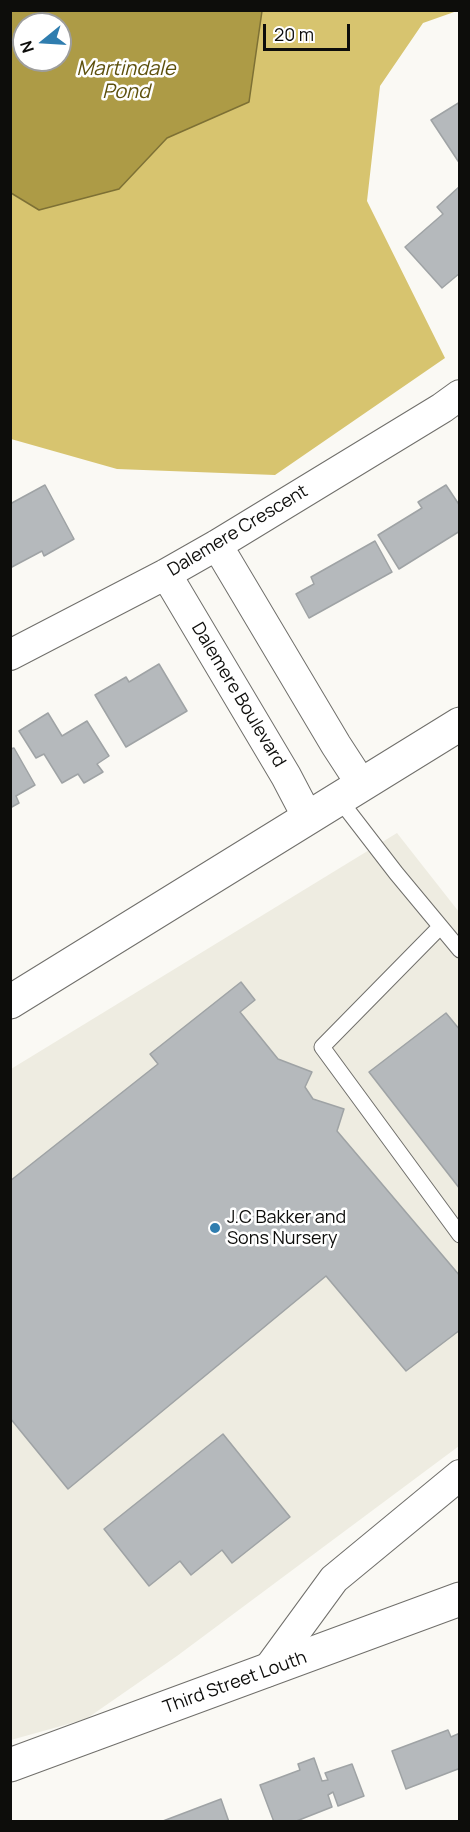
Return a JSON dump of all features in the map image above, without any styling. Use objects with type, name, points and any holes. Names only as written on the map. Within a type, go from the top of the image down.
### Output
[{"type":"main road","points":[[10,1002],[459,724]]},
{"type":"main road","name":"Third Street Louth","points":[[10,1765],[459,1599]]},
{"type":"street","name":"Dalemere Crescent","points":[[10,655],[217,545],[442,408],[459,394]]},
{"type":"street","points":[[217,545],[336,745],[351,792]]},
{"type":"street","name":"Dalemere Boulevard","points":[[166,574],[286,776],[308,818]]},
{"type":"street","points":[[266,1672],[334,1579],[459,1475]]},
{"type":"lane","points":[[351,792],[396,873],[459,950]]},
{"type":"lane","points":[[440,927],[322,1047],[459,1235]]},
{"type":"shaded area","points":[[262,11],[457,11],[423,23],[380,86],[367,201],[445,358],[275,475],[117,469],[11,439],[10,193],[39,210],[119,189],[167,138],[249,102]]},
{"type":"shaded area","points":[[397,833],[459,912],[459,1446],[177,1656],[86,1719],[11,1740],[11,1069]]},
{"type":"water","name":"Martindale Pond","points":[[10,11],[262,11],[249,102],[167,138],[119,189],[39,210],[11,193]]},
{"type":"building","points":[[460,102],[460,164],[431,120]]},
{"type":"building","points":[[460,186],[460,273],[442,288],[405,247],[443,214],[437,207]]},
{"type":"building","points":[[45,485],[74,539],[44,556],[42,551],[10,568],[10,504]]},
{"type":"building","points":[[446,485],[460,506],[460,531],[399,569],[378,535],[422,508],[418,502]]},
{"type":"building","points":[[375,541],[392,572],[309,618],[296,594],[314,584],[311,577]]},
{"type":"building","points":[[159,664],[187,711],[126,747],[95,695],[126,677],[129,682]]},
{"type":"building","points":[[48,713],[62,736],[87,721],[109,756],[97,764],[103,772],[84,783],[78,774],[62,783],[44,754],[36,758],[19,731]]},
{"type":"building","points":[[14,748],[35,785],[16,796],[19,803],[10,808],[10,749]]},
{"type":"building","name":"J.C Bakker and Sons Nursery","points":[[241,982],[255,1000],[240,1012],[278,1059],[312,1072],[305,1087],[313,1099],[344,1109],[337,1131],[460,1276],[460,1330],[406,1371],[326,1276],[68,1489],[10,1418],[10,1181],[158,1064],[150,1054]]},
{"type":"building","points":[[446,1013],[460,1030],[460,1189],[369,1072]]},
{"type":"building","points":[[223,1434],[290,1517],[232,1563],[222,1550],[191,1575],[180,1561],[149,1586],[104,1529]]},
{"type":"building","points":[[448,1730],[451,1737],[460,1733],[460,1773],[458,1769],[406,1789],[392,1751]]},
{"type":"building","points":[[314,1758],[322,1781],[328,1780],[325,1773],[352,1764],[364,1796],[338,1806],[333,1792],[328,1795],[332,1807],[294,1822],[274,1822],[260,1785],[300,1770],[298,1764]]},
{"type":"building","points":[[221,1799],[229,1822],[163,1821]]},
{"type":"place","name":"J.C Bakker and Sons Nursery","points":[[215,1228]]}]
